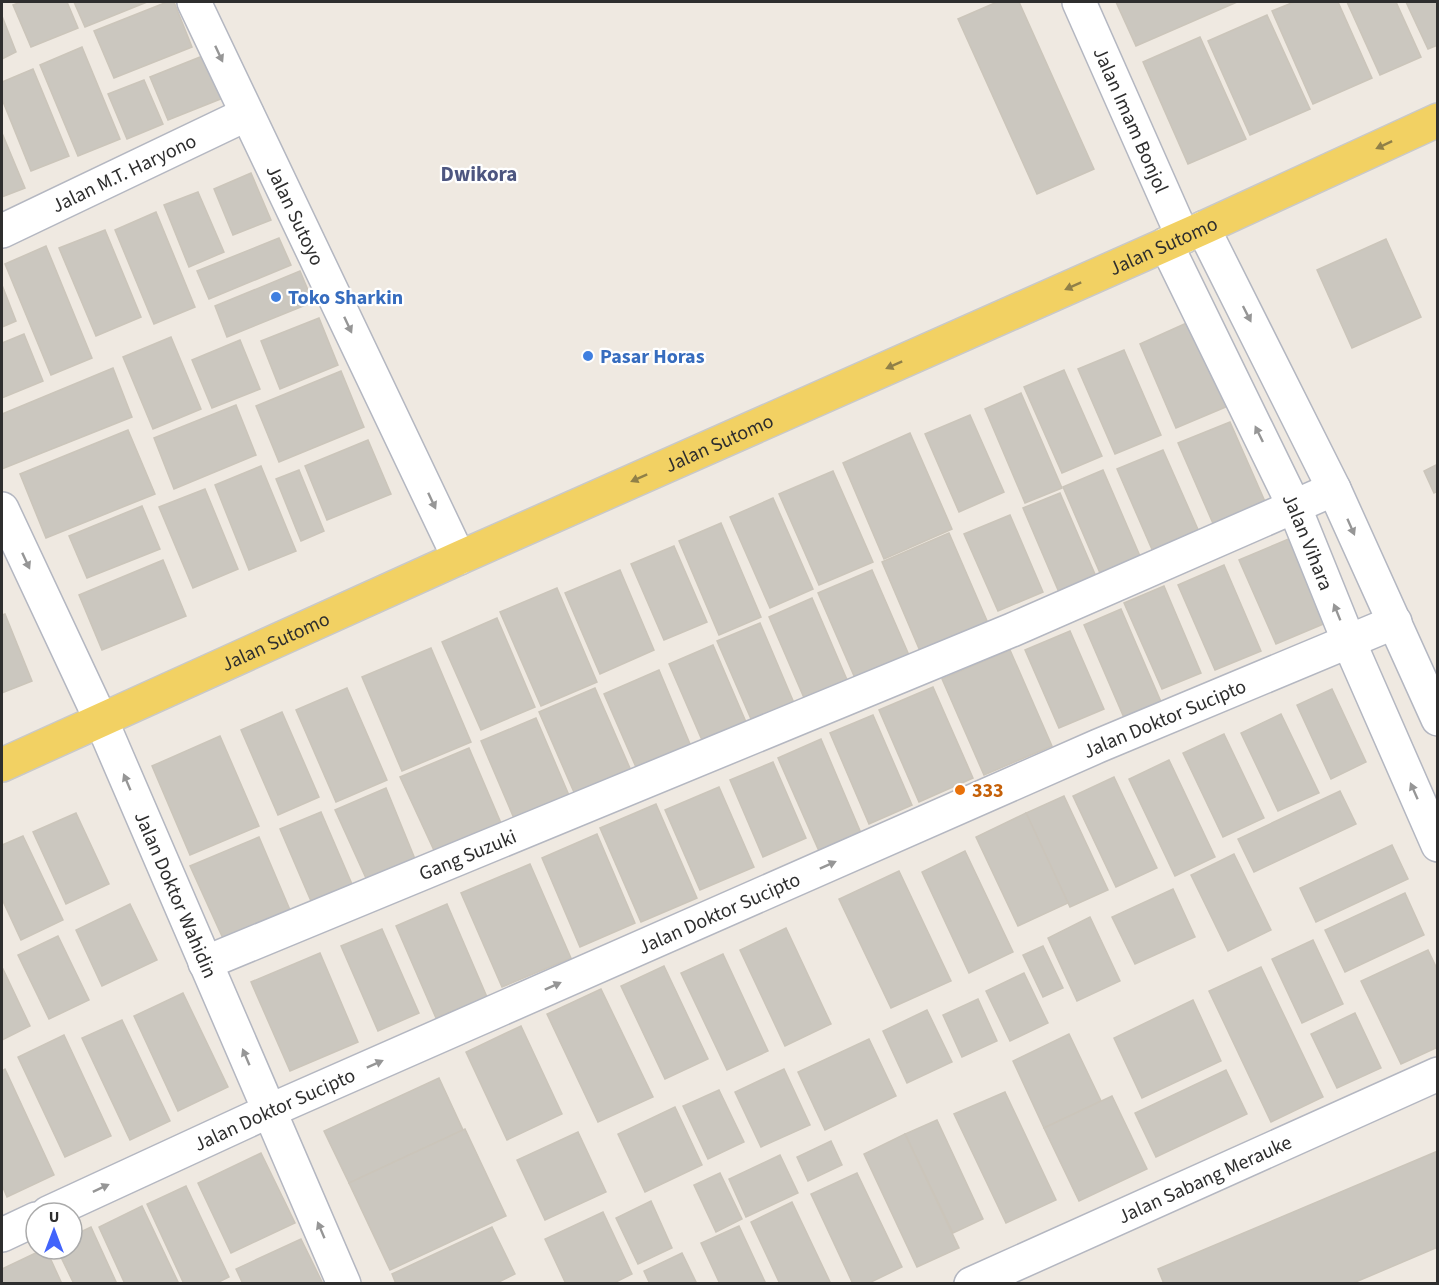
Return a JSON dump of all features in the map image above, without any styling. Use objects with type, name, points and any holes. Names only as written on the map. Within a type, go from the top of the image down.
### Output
[{"type":"main road","name":"Jalan Sutomo","points":[[2,765],[459,558],[1184,237],[1437,120]]},
{"type":"street","name":"Jalan Sutoyo","points":[[194,2],[459,558]]},
{"type":"street","name":"Jalan Imam Bonjol","points":[[1079,2],[1184,237]]},
{"type":"street","name":"Jalan M.T. Haryono","points":[[2,231],[247,114]]},
{"type":"street","points":[[1184,237],[1334,489],[1437,719]]},
{"type":"street","name":"Jalan Vihara","points":[[1184,237],[1349,642],[1437,845]]},
{"type":"street","name":"Gang Suzuki","points":[[205,963],[1012,630],[1334,489]]},
{"type":"street","name":"Jalan Doktor Wahidin","points":[[2,508],[101,720],[344,1284]]},
{"type":"street","name":"Jalan Doktor Sucipto","points":[[74,1201],[269,1111],[1098,746],[1395,622]]},
{"type":"street","name":"Jalan Sabang Merauke","points":[[971,1284],[1437,1074]]},
{"type":"street","points":[[2,1235],[24,1225]]},
{"type":"building","points":[[21,2],[67,2],[78,28],[31,47],[13,5]]},
{"type":"building","points":[[74,2],[147,2],[85,27]]},
{"type":"building","points":[[167,2],[174,2],[192,47],[114,78],[94,31]]},
{"type":"building","points":[[997,2],[1019,2],[1094,169],[1037,194],[958,19]]},
{"type":"building","points":[[1116,2],[1237,2],[1136,46]]},
{"type":"building","points":[[1294,2],[1338,2],[1372,78],[1313,104],[1272,11]]},
{"type":"building","points":[[1347,2],[1396,2],[1421,57],[1380,75]]},
{"type":"building","points":[[1406,2],[1438,2],[1438,45],[1428,49]]},
{"type":"building","points":[[1267,15],[1310,109],[1250,135],[1208,41]]},
{"type":"building","points":[[2,16],[16,52],[2,59]]},
{"type":"building","points":[[1200,37],[1246,139],[1188,164],[1143,62]]},
{"type":"building","points":[[82,47],[120,139],[78,156],[40,65]]},
{"type":"building","points":[[205,55],[223,98],[168,120],[150,77]]},
{"type":"building","points":[[33,69],[69,156],[31,171],[2,99],[2,82]]},
{"type":"building","points":[[144,80],[163,124],[127,139],[108,94]]},
{"type":"building","points":[[2,133],[25,188],[2,197]]},
{"type":"building","points":[[251,173],[271,220],[233,235],[214,189]]},
{"type":"building","points":[[198,192],[224,252],[189,267],[164,205]]},
{"type":"building","points":[[156,212],[195,307],[154,324],[115,230]]},
{"type":"building","points":[[105,230],[141,317],[96,336],[59,248]]},
{"type":"building","points":[[279,238],[291,265],[209,299],[197,271]]},
{"type":"building","points":[[1386,239],[1421,317],[1352,348],[1317,270]]},
{"type":"building","points":[[46,246],[92,358],[51,375],[5,264]]},
{"type":"building","points":[[300,271],[313,302],[227,337],[215,306]]},
{"type":"building","points":[[2,285],[16,321],[2,327]]},
{"type":"building","points":[[319,318],[338,365],[280,389],[261,341]]},
{"type":"building","points":[[1191,321],[1228,406],[1176,428],[1140,344]]},
{"type":"building","points":[[24,334],[43,381],[2,398],[2,343]]},
{"type":"building","points":[[171,337],[201,409],[153,429],[123,357]]},
{"type":"building","points":[[240,340],[260,389],[212,408],[192,360]]},
{"type":"building","points":[[1124,350],[1161,435],[1115,454],[1078,369]]},
{"type":"building","points":[[113,368],[132,417],[2,469],[2,414]]},
{"type":"building","points":[[1064,370],[1102,456],[1062,473],[1024,387]]},
{"type":"building","points":[[341,371],[364,427],[279,462],[256,406]]},
{"type":"building","points":[[1021,393],[1062,488],[1025,503],[985,409]]},
{"type":"building","points":[[236,405],[256,455],[174,489],[154,438]]},
{"type":"building","points":[[970,415],[1004,492],[959,512],[925,434]]},
{"type":"building","points":[[1230,422],[1267,506],[1215,528],[1178,443]]},
{"type":"building","points":[[128,430],[155,494],[46,538],[20,474]]},
{"type":"building","points":[[910,433],[952,529],[884,559],[843,463]]},
{"type":"building","points":[[368,440],[391,494],[327,520],[305,466]]},
{"type":"building","points":[[1163,450],[1200,534],[1154,554],[1117,469]]},
{"type":"building","points":[[1438,464],[1438,491],[1434,493],[1424,471]]},
{"type":"building","points":[[261,466],[296,551],[249,570],[215,485]]},
{"type":"building","points":[[299,470],[324,531],[301,541],[276,479]]},
{"type":"building","points":[[1103,470],[1140,556],[1100,573],[1063,487]]},
{"type":"building","points":[[833,471],[873,562],[819,585],[779,494]]},
{"type":"building","points":[[205,489],[238,569],[193,588],[159,507]]},
{"type":"building","points":[[1060,493],[1101,588],[1064,604],[1023,508]]},
{"type":"building","points":[[773,498],[813,589],[770,608],[730,517]]},
{"type":"building","points":[[142,506],[160,549],[87,578],[69,536]]},
{"type":"building","points":[[1010,515],[1043,592],[998,611],[964,534]]},
{"type":"building","points":[[721,523],[761,617],[719,635],[679,541]]},
{"type":"building","points":[[949,533],[991,630],[923,658],[882,562]]},
{"type":"building","points":[[1291,538],[1328,622],[1276,644],[1239,560]]},
{"type":"building","points":[[674,546],[707,622],[664,640],[631,564]]},
{"type":"building","points":[[163,560],[186,616],[102,650],[79,595]]},
{"type":"building","points":[[1224,565],[1261,651],[1215,670],[1178,585]]},
{"type":"building","points":[[620,570],[654,650],[600,674],[565,593]]},
{"type":"building","points":[[872,570],[912,662],[858,685],[818,593]]},
{"type":"building","points":[[1164,586],[1201,673],[1162,689],[1124,603]]},
{"type":"building","points":[[557,588],[597,682],[541,706],[500,612]]},
{"type":"building","points":[[812,598],[851,689],[808,707],[769,617]]},
{"type":"building","points":[[1121,609],[1162,704],[1125,720],[1084,625]]},
{"type":"building","points":[[5,614],[32,681],[2,693],[2,615]]},
{"type":"building","points":[[497,618],[535,707],[481,730],[442,642]]},
{"type":"building","points":[[760,623],[800,717],[758,735],[717,641]]},
{"type":"building","points":[[1070,631],[1104,709],[1059,728],[1025,650]]},
{"type":"building","points":[[713,645],[746,722],[702,740],[669,664]]},
{"type":"building","points":[[431,648],[471,742],[402,771],[362,677]]},
{"type":"building","points":[[1010,650],[1052,746],[984,775],[942,679]]},
{"type":"building","points":[[659,670],[693,751],[639,774],[604,694]]},
{"type":"building","points":[[933,687],[973,778],[919,802],[879,710]]},
{"type":"building","points":[[347,688],[387,780],[336,802],[296,710]]},
{"type":"building","points":[[595,688],[636,782],[580,806],[539,712]]},
{"type":"building","points":[[1332,689],[1366,762],[1331,779],[1297,705]]},
{"type":"building","points":[[282,712],[319,797],[278,815],[241,730]]},
{"type":"building","points":[[1281,714],[1319,793],[1278,811],[1241,733]]},
{"type":"building","points":[[873,715],[912,805],[869,824],[830,733]]},
{"type":"building","points":[[536,718],[574,807],[519,830],[481,741]]},
{"type":"building","points":[[1224,734],[1264,818],[1223,837],[1183,753]]},
{"type":"building","points":[[220,736],[259,826],[190,855],[152,766]]},
{"type":"building","points":[[821,739],[861,833],[819,851],[778,758]]},
{"type":"building","points":[[469,748],[504,830],[438,859],[400,777]]},
{"type":"building","points":[[1169,760],[1215,857],[1175,876],[1129,779]]},
{"type":"building","points":[[773,762],[806,838],[763,857],[730,780]]},
{"type":"building","points":[[1114,777],[1157,868],[1116,887],[1073,796]]},
{"type":"building","points":[[719,787],[754,867],[700,890],[665,810]]},
{"type":"building","points":[[386,788],[417,864],[370,887],[335,810]]},
{"type":"building","points":[[1340,791],[1356,824],[1254,872],[1238,839]]},
{"type":"building","points":[[1064,796],[1108,890],[1070,907],[1026,813]]},
{"type":"building","points":[[656,804],[697,898],[641,922],[600,828]]},
{"type":"building","points":[[321,812],[358,898],[317,915],[280,829]]},
{"type":"building","points":[[76,813],[109,884],[66,904],[33,832]]},
{"type":"building","points":[[1026,813],[1068,903],[1018,926],[976,837]]},
{"type":"building","points":[[597,834],[635,923],[580,947],[542,858]]},
{"type":"building","points":[[23,836],[63,920],[21,940],[2,899],[2,845]]},
{"type":"building","points":[[259,837],[293,917],[226,945],[190,866]]},
{"type":"building","points":[[1392,845],[1408,879],[1316,922],[1300,888]]},
{"type":"building","points":[[965,851],[1013,952],[969,973],[922,872]]},
{"type":"building","points":[[1234,854],[1271,930],[1228,951],[1191,875]]},
{"type":"building","points":[[530,864],[571,958],[502,987],[461,893]]},
{"type":"building","points":[[899,871],[951,981],[891,1008],[839,899]]},
{"type":"building","points":[[1173,889],[1195,937],[1135,964],[1112,917]]},
{"type":"building","points":[[1405,893],[1424,935],[1345,972],[1325,930]]},
{"type":"building","points":[[130,904],[157,960],[102,986],[76,930]]},
{"type":"building","points":[[447,904],[487,997],[436,1018],[396,926]]},
{"type":"building","points":[[1090,917],[1120,981],[1077,1001],[1048,938]]},
{"type":"building","points":[[786,928],[831,1024],[785,1046],[740,950]]},
{"type":"building","points":[[382,929],[419,1013],[378,1031],[341,946]]},
{"type":"building","points":[[58,936],[89,1000],[49,1019],[18,955]]},
{"type":"building","points":[[1313,940],[1343,1004],[1302,1023],[1272,959]]},
{"type":"building","points":[[1043,946],[1063,988],[1043,997],[1023,955]]},
{"type":"building","points":[[1428,950],[1438,971],[1438,1047],[1401,1064],[1361,981]]},
{"type":"building","points":[[320,953],[358,1042],[290,1071],[251,982]]},
{"type":"building","points":[[723,954],[768,1051],[727,1070],[681,973]]},
{"type":"building","points":[[664,966],[708,1059],[665,1079],[621,986]]},
{"type":"building","points":[[1261,967],[1323,1097],[1271,1122],[1209,991]]},
{"type":"building","points":[[2,970],[30,1026],[2,1040]]},
{"type":"building","points":[[1024,973],[1048,1023],[1010,1041],[986,991]]},
{"type":"building","points":[[601,989],[653,1097],[598,1122],[547,1014]]},
{"type":"building","points":[[183,993],[228,1087],[178,1111],[134,1016]]},
{"type":"building","points":[[978,999],[997,1041],[962,1057],[943,1015]]},
{"type":"building","points":[[1193,1000],[1221,1061],[1142,1098],[1114,1038]]},
{"type":"building","points":[[927,1010],[952,1062],[907,1083],[883,1031]]},
{"type":"building","points":[[1355,1013],[1381,1068],[1337,1088],[1311,1034]]},
{"type":"building","points":[[122,1020],[170,1121],[130,1140],[82,1038]]},
{"type":"building","points":[[521,1026],[562,1114],[507,1140],[466,1052]]},
{"type":"building","points":[[1069,1034],[1101,1101],[1044,1128],[1013,1061]]},
{"type":"building","points":[[64,1035],[111,1136],[65,1157],[18,1057]]},
{"type":"building","points":[[869,1039],[896,1096],[825,1130],[798,1072]]},
{"type":"building","points":[[5,1069],[54,1175],[7,1197],[2,1185],[2,1071]]},
{"type":"building","points":[[784,1069],[810,1125],[761,1147],[735,1092]]},
{"type":"building","points":[[1226,1070],[1247,1114],[1156,1157],[1135,1113]]},
{"type":"building","points":[[439,1078],[463,1130],[349,1183],[324,1131]]},
{"type":"building","points":[[719,1090],[744,1142],[708,1159],[683,1106]]},
{"type":"building","points":[[1005,1092],[1056,1200],[1006,1223],[954,1114]]},
{"type":"building","points":[[1112,1096],[1147,1169],[1079,1201],[1044,1128]]},
{"type":"building","points":[[675,1107],[702,1165],[645,1192],[618,1134]]},
{"type":"building","points":[[937,1120],[983,1219],[953,1233],[905,1134]]},
{"type":"building","points":[[465,1129],[506,1216],[390,1270],[349,1183]]},
{"type":"building","points":[[578,1132],[606,1192],[545,1220],[517,1160]]},
{"type":"building","points":[[905,1134],[959,1248],[917,1267],[864,1154]]},
{"type":"building","points":[[831,1141],[842,1165],[808,1181],[797,1157]]},
{"type":"building","points":[[1438,1151],[1438,1247],[1351,1284],[1164,1284],[1158,1269]]},
{"type":"building","points":[[261,1153],[295,1223],[231,1253],[198,1183]]},
{"type":"building","points":[[780,1155],[798,1193],[746,1217],[729,1179]]},
{"type":"building","points":[[720,1173],[742,1219],[716,1232],[694,1185]]},
{"type":"building","points":[[857,1173],[902,1267],[867,1284],[853,1284],[811,1194]]},
{"type":"building","points":[[186,1186],[229,1277],[215,1284],[184,1284],[147,1204]]},
{"type":"building","points":[[651,1201],[672,1248],[638,1264],[616,1218]]},
{"type":"building","points":[[792,1202],[831,1284],[780,1284],[751,1222]]},
{"type":"building","points":[[142,1206],[179,1284],[125,1284],[99,1227]]},
{"type":"building","points":[[603,1212],[632,1274],[612,1284],[566,1284],[545,1239]]},
{"type":"building","points":[[739,1226],[766,1284],[720,1284],[701,1243]]},
{"type":"building","points":[[91,1227],[117,1284],[74,1284],[63,1261],[84,1261],[84,1230]]},
{"type":"building","points":[[492,1227],[515,1274],[495,1284],[396,1284],[392,1274]]},
{"type":"building","points":[[301,1239],[323,1284],[243,1284],[236,1269]]},
{"type":"building","points":[[682,1253],[697,1284],[650,1284],[644,1271]]},
{"type":"building","points":[[24,1259],[24,1261],[51,1261],[62,1284],[2,1284],[2,1269]]},
{"type":"place","name":"Toko Sharkin","points":[[276,297]]},
{"type":"place","name":"Pasar Horas","points":[[588,356]]},
{"type":"place","name":"333","points":[[960,790]]},
{"type":"district","name":"Dwikora","points":[[479,174]]}]
